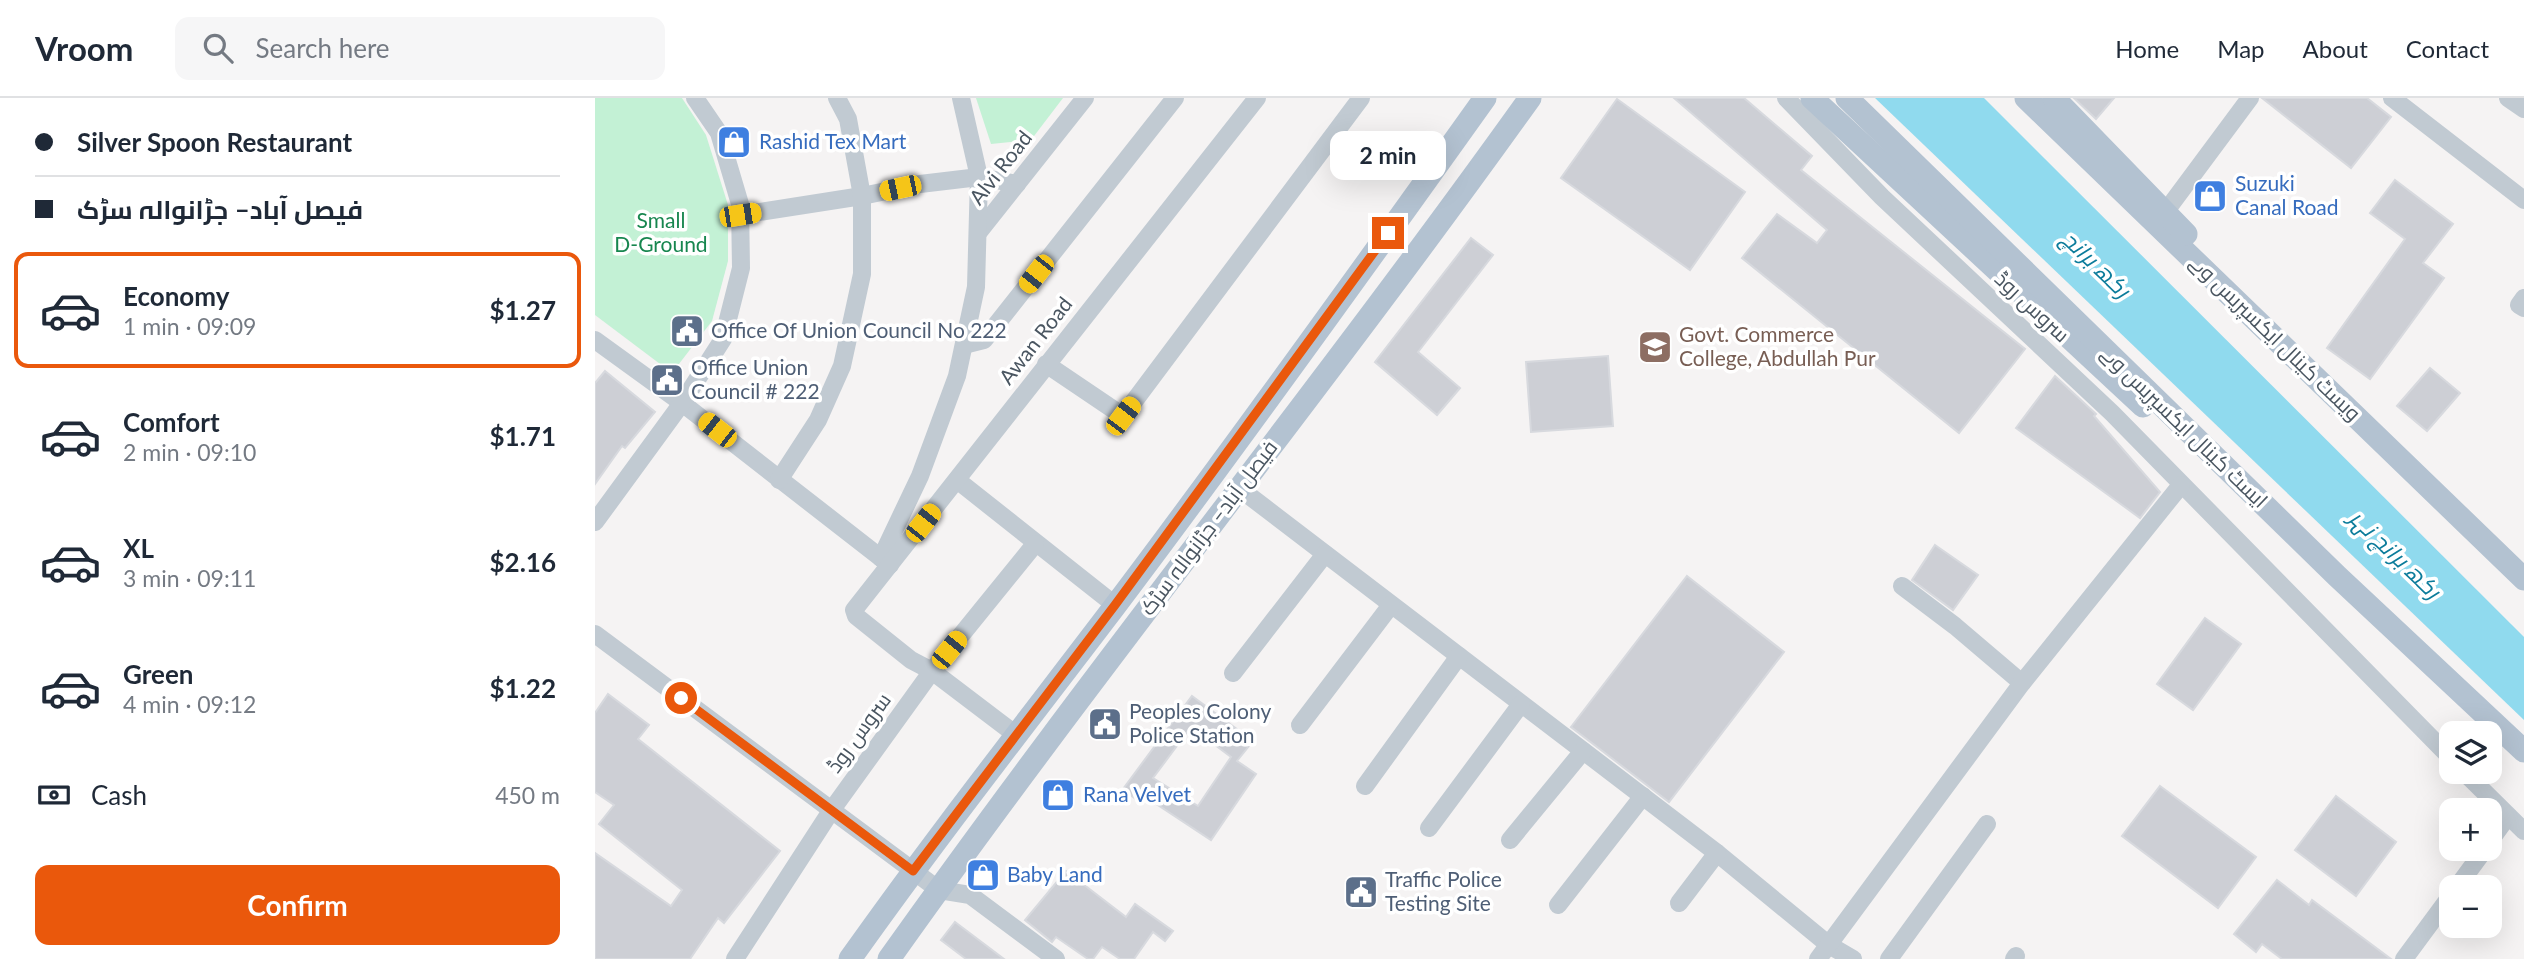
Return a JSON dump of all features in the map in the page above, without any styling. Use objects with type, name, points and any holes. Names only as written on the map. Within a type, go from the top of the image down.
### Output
[{"type":"main road","name":"فیصل آباد– جڑانوالہ سڑک","points":[[850,959],[1015,734],[1115,605],[1485,98]]},
{"type":"main road","name":"فیصل آباد– جڑانوالہ سڑک","points":[[889,959],[1238,488],[1468,185],[1530,98]]},
{"type":"main road","points":[[1812,98],[2103,371],[2337,576]]},
{"type":"main road","name":"ایسٹ کینال ایکسپریس وے","points":[[1847,98],[2337,576],[2524,751]]},
{"type":"main road","name":"ویسٹ کینال ایکسپریس وے","points":[[2026,98],[2524,579]]},
{"type":"main road","points":[[2054,98],[2166,211],[2292,355]]},
{"type":"street","points":[[595,522],[682,403],[723,339],[741,268],[740,204],[719,133],[695,98]]},
{"type":"street","points":[[779,480],[818,420],[842,366],[862,274],[862,196],[848,119],[837,98]]},
{"type":"street","points":[[595,340],[682,403],[886,562],[957,376],[976,287],[979,177],[961,98]]},
{"type":"street","name":"Alvi Road","points":[[978,233],[1085,98]]},
{"type":"street","points":[[964,345],[984,340],[1175,98]]},
{"type":"street","name":"Awan Road","points":[[932,671],[911,660],[854,613],[886,562],[957,480],[1257,98]]},
{"type":"street","points":[[1046,364],[1123,416],[1361,98]]},
{"type":"street","name":"سروس روڈ","points":[[1786,98],[1882,197],[2112,413],[2439,746]]},
{"type":"street","points":[[2166,211],[2250,98]]},
{"type":"street","points":[[2392,98],[2524,201]]},
{"type":"street","points":[[2508,98],[2524,109]]},
{"type":"street","points":[[740,215],[920,184],[979,177],[1017,184]]},
{"type":"street","points":[[2524,298],[2519,305],[2524,308]]},
{"type":"street","points":[[957,480],[1115,605]]},
{"type":"street","points":[[1823,952],[2022,683],[2181,485]]},
{"type":"street","points":[[1238,488],[1717,853],[1823,952],[1853,959]]},
{"type":"street","name":"سروس روڈ","points":[[735,959],[831,811],[932,671],[1035,544]]},
{"type":"street","points":[[1233,673],[1325,554]]},
{"type":"street","points":[[1902,586],[1955,626],[2022,683]]},
{"type":"street","points":[[1300,725],[1391,605]]},
{"type":"street","points":[[595,634],[939,890],[970,895],[1056,959]]},
{"type":"street","points":[[1365,786],[1459,656]]},
{"type":"street","points":[[932,671],[1015,734]]},
{"type":"street","points":[[1429,828],[1521,704]]},
{"type":"street","points":[[1510,840],[1583,751]]},
{"type":"street","points":[[2476,784],[2524,831]]},
{"type":"street","points":[[1557,905],[1643,796]]},
{"type":"street","points":[[2502,824],[2508,816]]},
{"type":"street","points":[[1889,959],[1987,824]]},
{"type":"street","points":[[1679,903],[1717,853]]},
{"type":"street","points":[[2465,875],[2476,861]]},
{"type":"street","points":[[2404,959],[2439,912]]},
{"type":"green space","name":"Small D-Ground","points":[[595,98],[682,98],[706,135],[728,205],[728,261],[712,321],[672,373],[595,315]]},
{"type":"green space","points":[[976,98],[1063,98],[1031,140],[991,144]]},
{"type":"water","points":[[1875,98],[1984,98],[2524,637],[2524,720]]},
{"type":"building","points":[[1674,98],[1744,98],[1812,156],[1801,170],[2025,349],[1959,433],[1742,258],[1777,214],[1817,243],[1827,230]]},
{"type":"building","points":[[2074,98],[2114,98],[2096,119]]},
{"type":"building","points":[[2262,98],[2367,98],[2391,117],[2351,168]]},
{"type":"building","points":[[1617,99],[1745,192],[1690,270],[1561,178]]},
{"type":"building","points":[[2395,180],[2453,224],[2423,263],[2444,278],[2370,379],[2327,348],[2405,239],[2370,213]]},
{"type":"building","points":[[1471,238],[1493,255],[1418,352],[1460,388],[1437,415],[1375,362]]},
{"type":"building","points":[[1608,356],[1613,426],[1531,432],[1526,362]]},
{"type":"building","points":[[2430,368],[2460,393],[2427,431],[2397,406]]},
{"type":"building","points":[[605,371],[655,412],[625,448],[622,446],[595,484],[595,383]]},
{"type":"building","points":[[2055,376],[2096,414],[2094,416],[2160,492],[2140,518],[2016,428]]},
{"type":"building","points":[[1935,545],[1978,575],[1953,610],[1912,580]]},
{"type":"building","points":[[1687,576],[1784,652],[1669,802],[1571,727]]},
{"type":"building","points":[[2205,618],[2241,644],[2193,710],[2157,684]]},
{"type":"building","points":[[608,694],[649,725],[638,739],[780,851],[724,923],[718,918],[690,959],[595,959],[595,853],[671,906],[682,890],[599,824],[614,805],[595,792],[595,713]]},
{"type":"building","points":[[1192,696],[1253,741],[1237,761],[1256,774],[1211,840],[1141,794],[1137,800],[1123,789]],"holes":[[[1191,727],[1231,757],[1198,806],[1153,778]]]},
{"type":"building","points":[[2160,786],[2256,857],[2218,908],[2122,836]]},
{"type":"building","points":[[2336,796],[2396,842],[2356,896],[2295,850]]},
{"type":"building","points":[[1066,871],[1126,917],[1135,904],[1173,931],[1165,941],[1153,932],[1134,959],[1120,959],[1102,947],[1093,959],[1088,959],[1056,937],[1052,942],[1025,920]]},
{"type":"building","points":[[2277,880],[2309,905],[2312,900],[2391,959],[2282,959],[2262,944],[2256,952],[2234,934]]},
{"type":"building","points":[[955,922],[1004,959],[966,959],[941,940]]},
{"type":"place","name":"Rashid Tex Mart","points":[[734,142]]},
{"type":"place","name":"Suzuki Canal Road","points":[[2210,196]]},
{"type":"place","name":"Office Of Union Council No 222","points":[[687,331]]},
{"type":"place","name":"Govt. Commerce College, Abdullah Pur","points":[[1655,347]]},
{"type":"place","name":"Office Union Council # 222","points":[[667,380]]},
{"type":"place","name":"Peoples Colony Police Station","points":[[1105,724]]},
{"type":"place","name":"Rana Velvet","points":[[1058,795]]},
{"type":"place","name":"Baby Land","points":[[983,875]]},
{"type":"place","name":"Traffic Police Testing Site","points":[[1361,892]]},
{"type":"route","points":[[681,698],[913,871],[1115,605],[1388,233]]},
{"type":"water label","name":"رکھ برانچ","points":[[2096,264]]},
{"type":"water label","name":"رکھ برانچ نہر","points":[[2395,554]]}]
